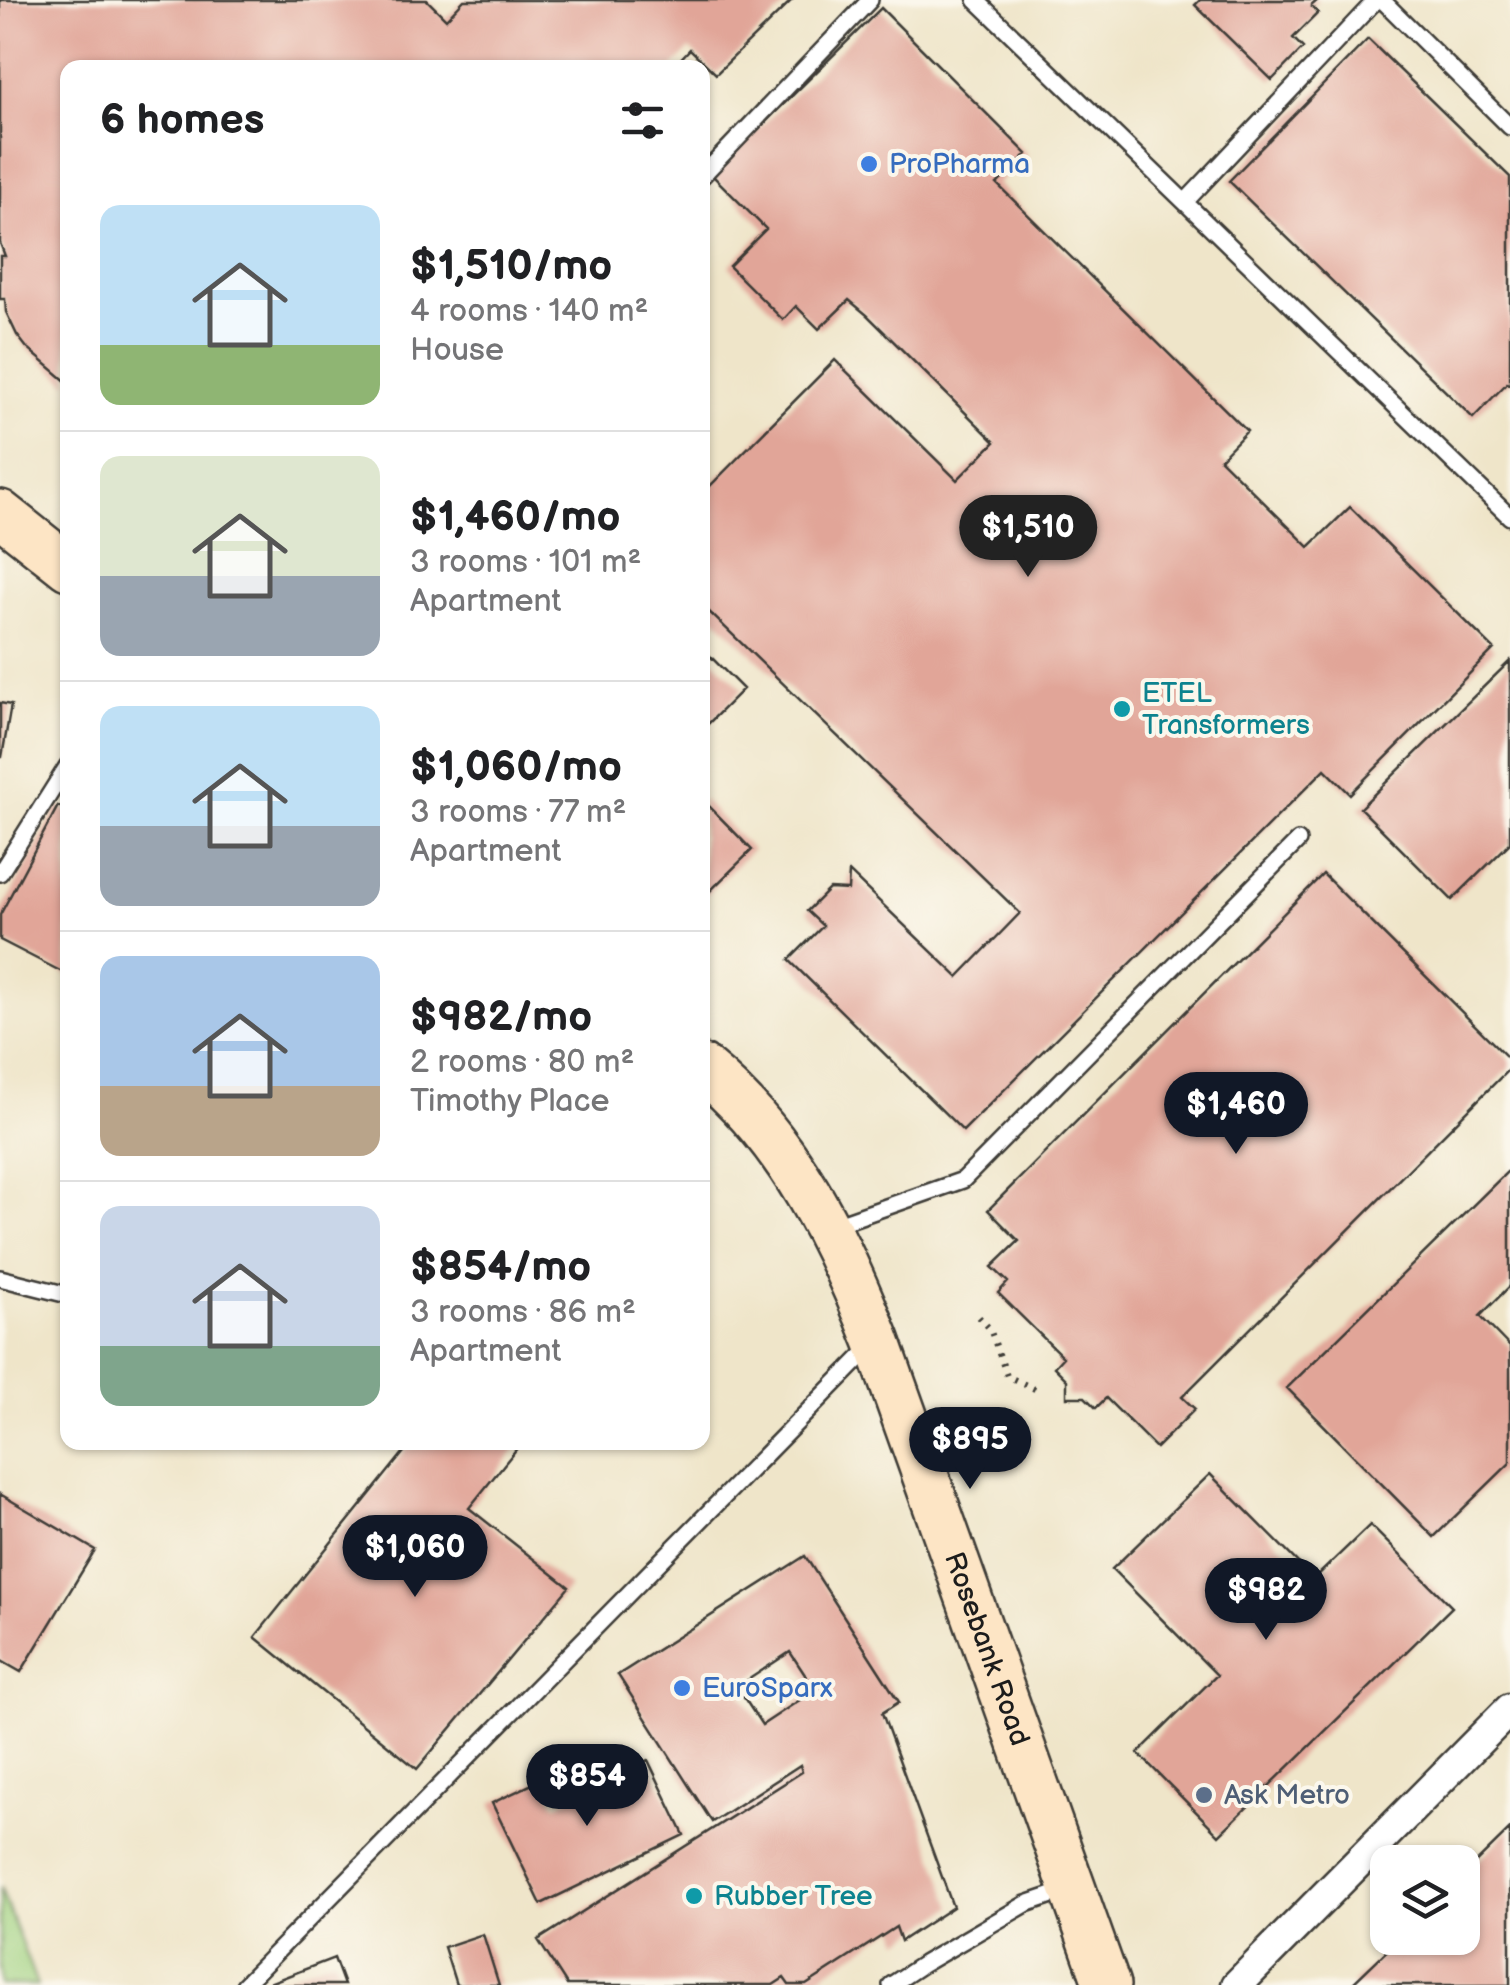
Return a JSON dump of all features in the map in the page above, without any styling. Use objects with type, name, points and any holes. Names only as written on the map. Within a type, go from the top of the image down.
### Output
[{"type":"main road","points":[[0,514],[60,561]]},
{"type":"main road","name":"Rosebank Road","points":[[710,1076],[784,1154],[853,1278],[1107,1985]]},
{"type":"street","points":[[1237,1985],[1508,1716]]},
{"type":"lane","points":[[710,168],[870,0]]},
{"type":"lane","points":[[976,0],[1510,517]]},
{"type":"lane","points":[[1184,202],[1379,0],[1510,128]]},
{"type":"lane","points":[[0,874],[60,778]]},
{"type":"lane","points":[[828,1228],[964,1180],[1298,841]]},
{"type":"lane","points":[[0,1278],[60,1293]]},
{"type":"lane","points":[[244,1985],[877,1340]]},
{"type":"lane","points":[[891,1985],[1026,1904],[1073,1888]]},
{"type":"path","points":[[979,1316],[990,1329],[1007,1376],[1037,1390]]},
{"type":"green space","points":[[0,1887],[37,1985],[0,1985]]},
{"type":"building","points":[[0,0],[427,0],[446,19],[464,0],[792,0],[716,74],[710,68],[710,60],[701,60],[690,49],[680,60],[60,60],[60,376],[27,348],[6,312],[5,299],[0,299],[0,256],[5,256],[0,243]]},
{"type":"building","points":[[1200,0],[1318,0],[1311,6],[1318,13],[1293,38],[1303,48],[1272,80],[1195,5]]},
{"type":"building","name":"ETEL Transformers","points":[[881,8],[1027,154],[997,184],[1247,431],[1220,459],[1309,547],[1350,507],[1494,649],[1350,794],[1325,769],[963,1131],[789,960],[823,926],[807,911],[829,889],[848,890],[849,872],[958,977],[1020,913],[710,613],[710,486],[835,360],[957,480],[995,442],[849,300],[819,329],[796,306],[783,320],[729,266],[766,229],[712,175]]},
{"type":"building","points":[[1368,39],[1510,177],[1510,385],[1507,383],[1473,418],[1229,181]]},
{"type":"building","points":[[710,656],[743,689],[710,722]]},
{"type":"building","points":[[1510,661],[1510,843],[1452,900],[1360,808]]},
{"type":"building","points":[[0,703],[11,705],[2,757],[0,757]]},
{"type":"building","points":[[60,807],[60,971],[0,940],[0,915]]},
{"type":"building","points":[[710,807],[752,850],[710,891]]},
{"type":"building","points":[[1323,874],[1510,1060],[1510,1068],[1182,1397],[1195,1409],[1156,1448],[1106,1398],[1096,1408],[1085,1397],[1067,1397],[1067,1380],[1054,1367],[1063,1357],[998,1293],[1008,1282],[992,1267],[1019,1241],[988,1210]]},
{"type":"building","points":[[1510,1169],[1510,1286],[1480,1316],[1510,1347],[1510,1463],[1434,1537],[1287,1388]]},
{"type":"building","points":[[406,1450],[516,1450],[469,1508],[569,1587],[417,1769],[255,1637]]},
{"type":"building","points":[[1210,1474],[1314,1579],[1370,1525],[1452,1607],[1219,1835],[1138,1753],[1217,1675],[1112,1569]]},
{"type":"building","points":[[0,1494],[95,1550],[21,1672],[0,1660]]},
{"type":"building","points":[[805,1556],[899,1702],[882,1713],[953,1907],[901,1941],[896,1927],[806,1985],[789,1985],[784,1978],[773,1985],[567,1985],[538,1940],[802,1772],[800,1765],[712,1822],[618,1675]],"holes":[[[790,1652],[815,1690],[762,1725],[737,1687]]]},
{"type":"building","points":[[648,1760],[684,1835],[541,1904],[492,1803],[543,1779],[555,1805]]},
{"type":"building","points":[[1510,1829],[1510,1985],[1351,1985],[1382,1955],[1480,1955],[1480,1858]]},
{"type":"building","points":[[483,1934],[499,1985],[456,1985],[444,1947]]},
{"type":"building","points":[[334,1958],[344,1985],[264,1985]]},
{"type":"place","name":"ProPharma","points":[[869,164]]},
{"type":"place","name":"ETEL Transformers","points":[[1122,709]]},
{"type":"place","name":"EuroSparx","points":[[682,1688]]},
{"type":"place","name":"Ask Metro","points":[[1204,1795]]},
{"type":"place","name":"Rubber Tree","points":[[694,1896]]}]
